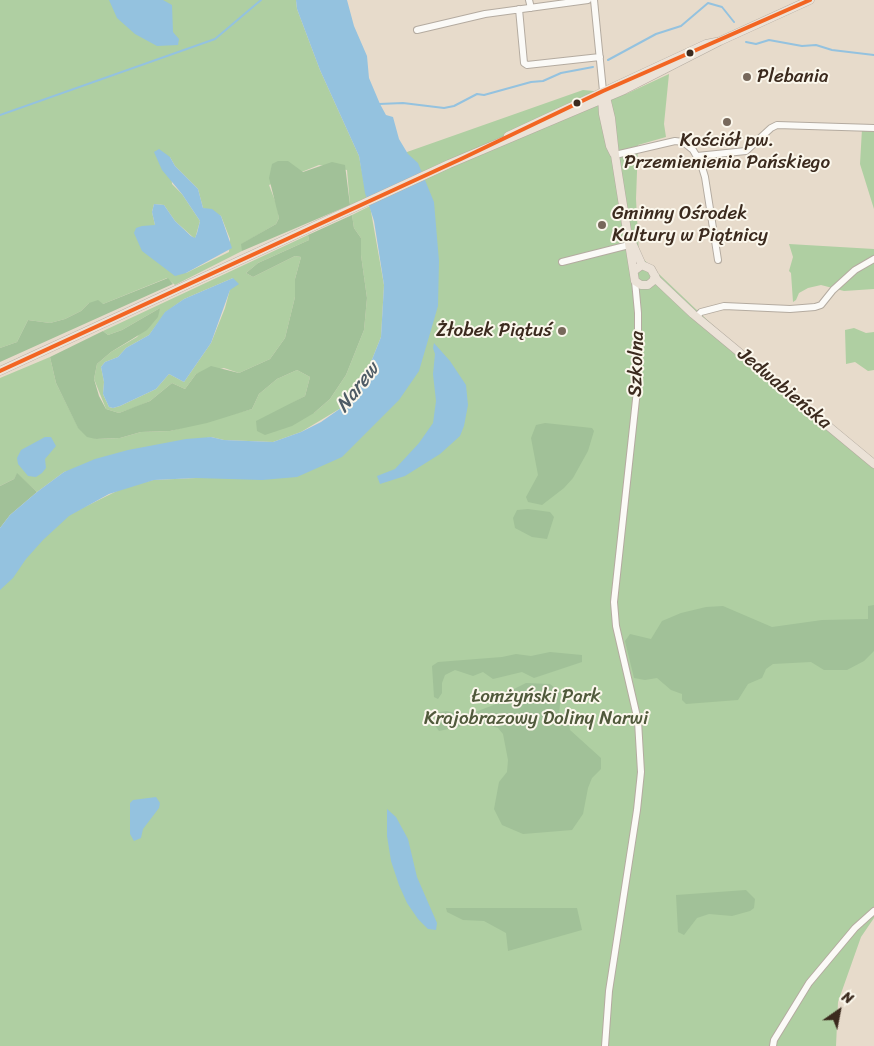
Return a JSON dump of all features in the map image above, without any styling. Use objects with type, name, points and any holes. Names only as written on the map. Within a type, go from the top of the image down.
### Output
[{"type":"main road","points":[[0,371],[449,164],[582,108],[706,44],[720,41],[810,0]]},
{"type":"main road","points":[[604,96],[603,114],[610,146],[615,155]]},
{"type":"main road","points":[[604,96],[615,145],[629,245],[635,270],[635,281],[647,285],[655,276],[651,269],[642,265],[637,258],[628,232]]},
{"type":"main road","points":[[461,160],[604,96]]},
{"type":"main road","points":[[582,108],[594,109],[603,114]]},
{"type":"main road","points":[[635,270],[642,265]]},
{"type":"main road","name":"Jedwabieńska","points":[[655,276],[695,315],[874,464]]},
{"type":"main road","name":"Jedwabieńska","points":[[647,285],[695,315]]},
{"type":"street","points":[[529,0],[531,8]]},
{"type":"street","points":[[417,30],[485,14],[588,0]]},
{"type":"street","points":[[594,0],[604,96]]},
{"type":"street","points":[[519,9],[524,63],[527,65],[600,57]]},
{"type":"street","points":[[697,156],[746,151],[771,128],[777,125],[874,128]]},
{"type":"street","points":[[615,155],[679,141],[689,146],[697,156],[705,177],[718,260]]},
{"type":"street","points":[[562,262],[629,245]]},
{"type":"street","points":[[695,315],[724,306],[790,309],[815,308],[821,305],[833,290],[855,270],[874,259]]},
{"type":"street","name":"Szkolna","points":[[605,1046],[609,991],[638,810],[641,772],[638,721],[616,626],[614,602],[635,415],[638,313],[635,281]]},
{"type":"street","name":"Szkolna","points":[[638,313],[647,285]]},
{"type":"street","points":[[773,1046],[774,1040],[809,983],[855,928],[874,911]]},
{"type":"green space","points":[[0,0],[296,0],[297,9],[320,70],[359,156],[367,198],[350,205],[347,170],[319,165],[269,185],[277,206],[279,218],[276,224],[242,244],[242,251],[175,285],[167,278],[103,304],[89,303],[81,311],[65,319],[50,323],[28,320],[17,342],[0,348]],"holes":[[[170,157],[175,166],[198,189],[203,208],[221,216],[230,239],[229,252],[186,273],[155,225],[152,212],[154,204],[164,205],[175,221],[195,239],[200,221],[182,194],[172,184]]]},
{"type":"green space","name":"Łomżyński Park Krajobrazowy Doliny Narwi","points":[[669,74],[664,124],[666,137],[638,145],[636,199],[639,255],[781,390],[874,467],[874,918],[861,937],[838,1002],[836,1046],[0,1046],[0,567],[34,532],[123,488],[153,480],[196,478],[313,453],[411,339],[407,152],[583,90],[626,94]]},
{"type":"green space","points":[[862,129],[874,130],[874,209],[860,164]]},
{"type":"green space","points":[[278,161],[288,161],[303,172],[332,162],[345,165],[350,205],[242,251],[241,244],[276,224],[279,218],[269,178],[272,164]]},
{"type":"green space","points":[[370,206],[384,285],[381,337],[363,382],[341,408],[301,432],[273,442],[224,440],[211,437],[64,472],[37,492],[17,474],[14,479],[0,486],[0,378],[50,357],[56,383],[78,427],[96,439],[120,438],[141,432],[170,431],[252,409],[259,394],[277,379],[297,370],[310,377],[305,396],[287,406],[314,413],[330,399],[346,375],[364,330],[367,298],[361,255],[361,238],[354,228],[352,215]]},
{"type":"green space","points":[[352,215],[354,228],[361,238],[361,255],[367,298],[364,330],[346,375],[330,399],[314,413],[292,426],[265,435],[257,431],[256,421],[305,396],[310,377],[297,370],[277,379],[259,394],[252,409],[207,423],[170,431],[141,432],[120,438],[96,439],[87,437],[78,428],[56,383],[50,357],[103,331],[108,335],[122,330],[160,308],[158,317],[147,330],[111,352],[97,364],[94,379],[99,396],[106,409],[119,413],[150,401],[172,383],[185,389],[196,374],[211,366],[239,373],[270,359],[285,338],[295,297],[295,279],[301,257],[295,256],[253,277],[246,273],[258,263],[309,240],[308,235]]},
{"type":"green space","points":[[308,235],[309,240],[258,263],[246,273],[253,277],[295,256],[301,257],[295,279],[295,297],[285,338],[270,359],[239,373],[224,368],[196,374],[185,389],[172,383],[150,401],[119,413],[106,409],[94,379],[97,364],[111,352],[137,337],[160,308],[122,330],[108,335],[103,331]],"holes":[[[233,278],[225,308],[211,343],[184,382],[169,374],[156,389],[120,406],[109,407],[103,394],[104,382],[101,367],[105,362],[118,357],[126,348],[149,335],[166,312],[184,299]]]},
{"type":"green space","points":[[789,244],[874,249],[874,289],[844,291],[821,285],[808,288],[799,293],[793,302],[791,273],[789,271],[793,257]]},
{"type":"green space","points":[[168,278],[173,284],[0,362],[0,348],[17,342],[28,320],[50,323],[65,319],[81,311],[89,303],[98,300],[103,304]]},
{"type":"green space","points":[[854,328],[866,333],[874,332],[874,370],[868,371],[855,362],[846,364],[845,330]]},
{"type":"green space","points":[[545,423],[592,428],[594,431],[588,451],[573,478],[564,488],[542,505],[528,502],[526,497],[538,475],[531,438],[536,425]]},
{"type":"green space","points":[[17,473],[37,492],[10,515],[0,528],[0,486],[14,479]]},
{"type":"green space","points":[[528,509],[550,512],[554,517],[547,539],[532,537],[515,528],[513,518],[517,510]]},
{"type":"green space","points":[[874,605],[874,651],[864,661],[847,670],[824,670],[811,662],[773,664],[766,669],[762,678],[748,684],[738,700],[686,704],[682,700],[682,694],[671,690],[657,678],[645,680],[634,678],[625,641],[630,634],[651,639],[662,621],[681,613],[706,607],[723,606],[772,627],[822,620],[868,619],[868,606]]},
{"type":"green space","points":[[550,652],[582,655],[582,662],[534,678],[522,672],[493,679],[483,672],[473,676],[455,670],[445,675],[442,683],[442,693],[438,699],[434,697],[432,666],[438,662],[502,657],[516,654],[531,656]]},
{"type":"green space","points":[[526,683],[550,684],[561,693],[559,714],[569,721],[570,730],[601,758],[601,769],[592,778],[588,788],[583,814],[572,830],[523,834],[502,825],[494,809],[499,782],[507,772],[508,760],[503,734],[498,728],[486,724],[467,725],[439,731],[434,724],[439,712],[447,711],[463,715],[478,711],[501,702],[514,689]]},
{"type":"green space","points":[[746,890],[755,899],[754,908],[750,911],[732,916],[709,914],[697,918],[684,935],[678,932],[676,895]]},
{"type":"green space","points":[[446,908],[577,908],[582,930],[508,951],[506,933],[484,921],[463,920],[447,912]]},
{"type":"water","points":[[109,0],[163,0],[172,5],[173,32],[179,39],[178,45],[157,46],[135,34],[117,18]]},
{"type":"water","name":"Narew","points":[[296,0],[347,0],[354,26],[367,56],[369,78],[380,104],[386,115],[393,117],[399,139],[408,154],[418,163],[434,202],[439,261],[438,306],[419,371],[399,400],[342,457],[297,477],[262,480],[196,478],[154,480],[109,494],[69,516],[43,540],[26,559],[13,578],[0,590],[0,528],[10,515],[64,472],[95,459],[128,450],[186,439],[211,437],[224,440],[273,442],[301,432],[321,422],[341,408],[363,382],[381,337],[384,285],[374,221],[365,193],[359,156],[320,70],[297,9]]},
{"type":"water","points":[[159,149],[170,157],[175,166],[198,189],[203,208],[212,209],[221,216],[232,248],[186,273],[175,276],[142,251],[134,233],[136,228],[155,225],[152,212],[154,204],[164,205],[175,221],[191,236],[195,238],[197,233],[200,221],[182,194],[162,170],[154,152]]},
{"type":"water","points":[[233,278],[239,284],[230,290],[211,343],[184,382],[169,374],[156,389],[120,406],[109,407],[103,394],[104,382],[101,367],[105,362],[118,357],[126,348],[149,335],[165,312],[184,299]]},
{"type":"water","points":[[434,343],[450,361],[466,385],[468,405],[464,426],[460,436],[440,454],[405,476],[380,484],[377,476],[395,469],[419,443],[433,423],[436,401],[433,374]]},
{"type":"water","points":[[45,437],[51,437],[56,446],[45,459],[46,468],[42,473],[36,477],[28,476],[18,464],[17,458],[21,450]]},
{"type":"water","points":[[156,797],[160,803],[159,808],[143,829],[141,838],[134,841],[130,834],[130,803],[133,800]]},
{"type":"water","points":[[387,809],[396,817],[408,839],[417,877],[437,923],[436,930],[428,929],[418,919],[407,903],[399,885],[391,861],[387,836]]},
{"type":"waterway","points":[[0,115],[215,39],[261,0]]},
{"type":"waterway","points":[[608,60],[656,34],[681,26],[708,3],[722,7],[734,22]]},
{"type":"waterway","points":[[746,42],[756,44],[769,40],[802,46],[816,45],[832,50],[874,55]]},
{"type":"waterway","points":[[379,104],[403,103],[444,108],[454,106],[477,94],[484,95],[531,82],[543,81],[561,73],[593,67]]},
{"type":"transit line","points":[[0,371],[461,159],[603,91],[810,0]]},
{"type":"place","name":"Plebania","points":[[747,77]]},
{"type":"place","name":"Kościół pw. Przemienienia Pańskiego","points":[[727,122]]},
{"type":"place","name":"Gminny Ośrodek Kultury w Piątnicy","points":[[602,225]]},
{"type":"place","name":"Żłobek Piątuś","points":[[562,331]]}]
